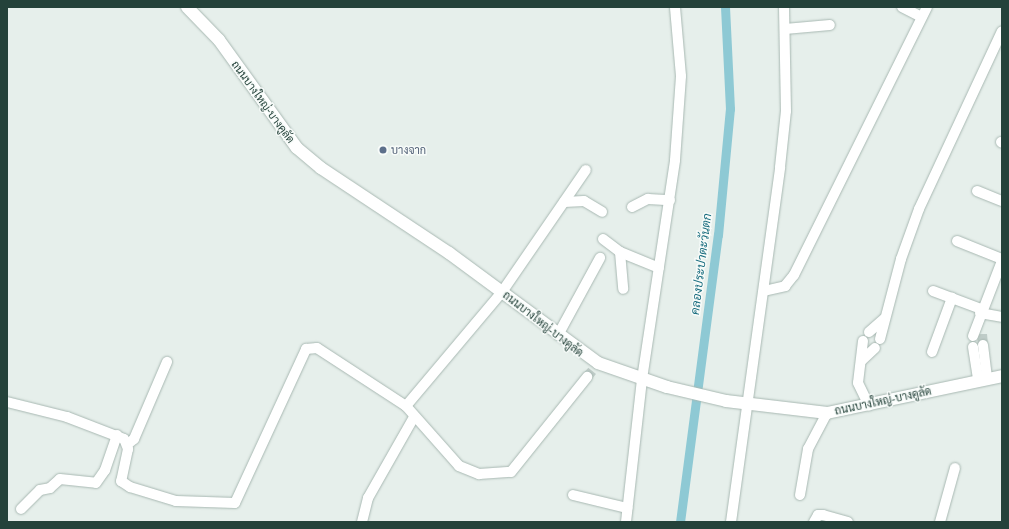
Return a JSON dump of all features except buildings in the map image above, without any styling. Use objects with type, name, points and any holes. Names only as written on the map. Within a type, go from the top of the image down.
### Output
[{"type":"street","name":"ถนนบางใหญ่-บางคูลัด","points":[[187,7],[219,40],[297,148],[321,168],[502,292],[558,335],[593,370],[642,379],[667,387],[748,405],[827,412],[869,406],[982,379],[1002,376]]},
{"type":"street","points":[[626,522],[642,379],[670,200],[681,76],[675,7]]},
{"type":"street","points":[[731,522],[764,291],[786,112],[784,7]]},
{"type":"street","points":[[902,7],[922,17]]},
{"type":"street","points":[[764,291],[785,286],[794,275],[927,7]]},
{"type":"street","points":[[785,29],[830,25]]},
{"type":"street","points":[[862,361],[878,344],[886,329],[884,319],[919,209],[1002,31]]},
{"type":"street","points":[[406,406],[502,292],[586,170]]},
{"type":"street","points":[[977,191],[1002,201]]},
{"type":"street","points":[[632,206],[648,199],[670,200]]},
{"type":"street","points":[[564,202],[584,201],[602,212]]},
{"type":"street","points":[[603,239],[620,252],[659,268]]},
{"type":"street","points":[[957,241],[1002,260],[981,311],[978,338],[982,379]]},
{"type":"street","points":[[620,252],[623,289]]},
{"type":"street","points":[[558,335],[600,258]]},
{"type":"street","points":[[933,291],[981,311],[1002,317]]},
{"type":"street","points":[[932,352],[952,298]]},
{"type":"street","points":[[869,332],[884,319]]},
{"type":"street","points":[[863,341],[862,361],[858,382],[869,406]]},
{"type":"street","points":[[167,362],[134,439],[128,444],[121,477],[124,485],[176,501],[235,502],[306,349],[317,348],[406,406],[414,417],[459,466],[479,474],[506,474],[525,459],[593,370]]},
{"type":"street","points":[[7,402],[68,417],[117,435],[128,444]]},
{"type":"street","points":[[800,495],[808,449],[827,412]]},
{"type":"street","points":[[362,522],[368,498],[414,417]]},
{"type":"street","points":[[21,509],[40,490],[50,488],[60,479],[96,483],[105,470],[117,435]]},
{"type":"street","points":[[940,522],[955,468]]},
{"type":"street","points":[[573,496],[627,508]]},
{"type":"street","points":[[814,522],[818,515],[824,515],[848,522]]},
{"type":"waterway","name":"คลองประปาตะวันตก","points":[[680,522],[718,235],[730,109],[725,7]]},
{"type":"tunnel","points":[[982,334],[983,345]]},
{"type":"tunnel","points":[[587,377],[592,371]]},
{"type":"place","name":"บางจาก","points":[[383,150]]}]
